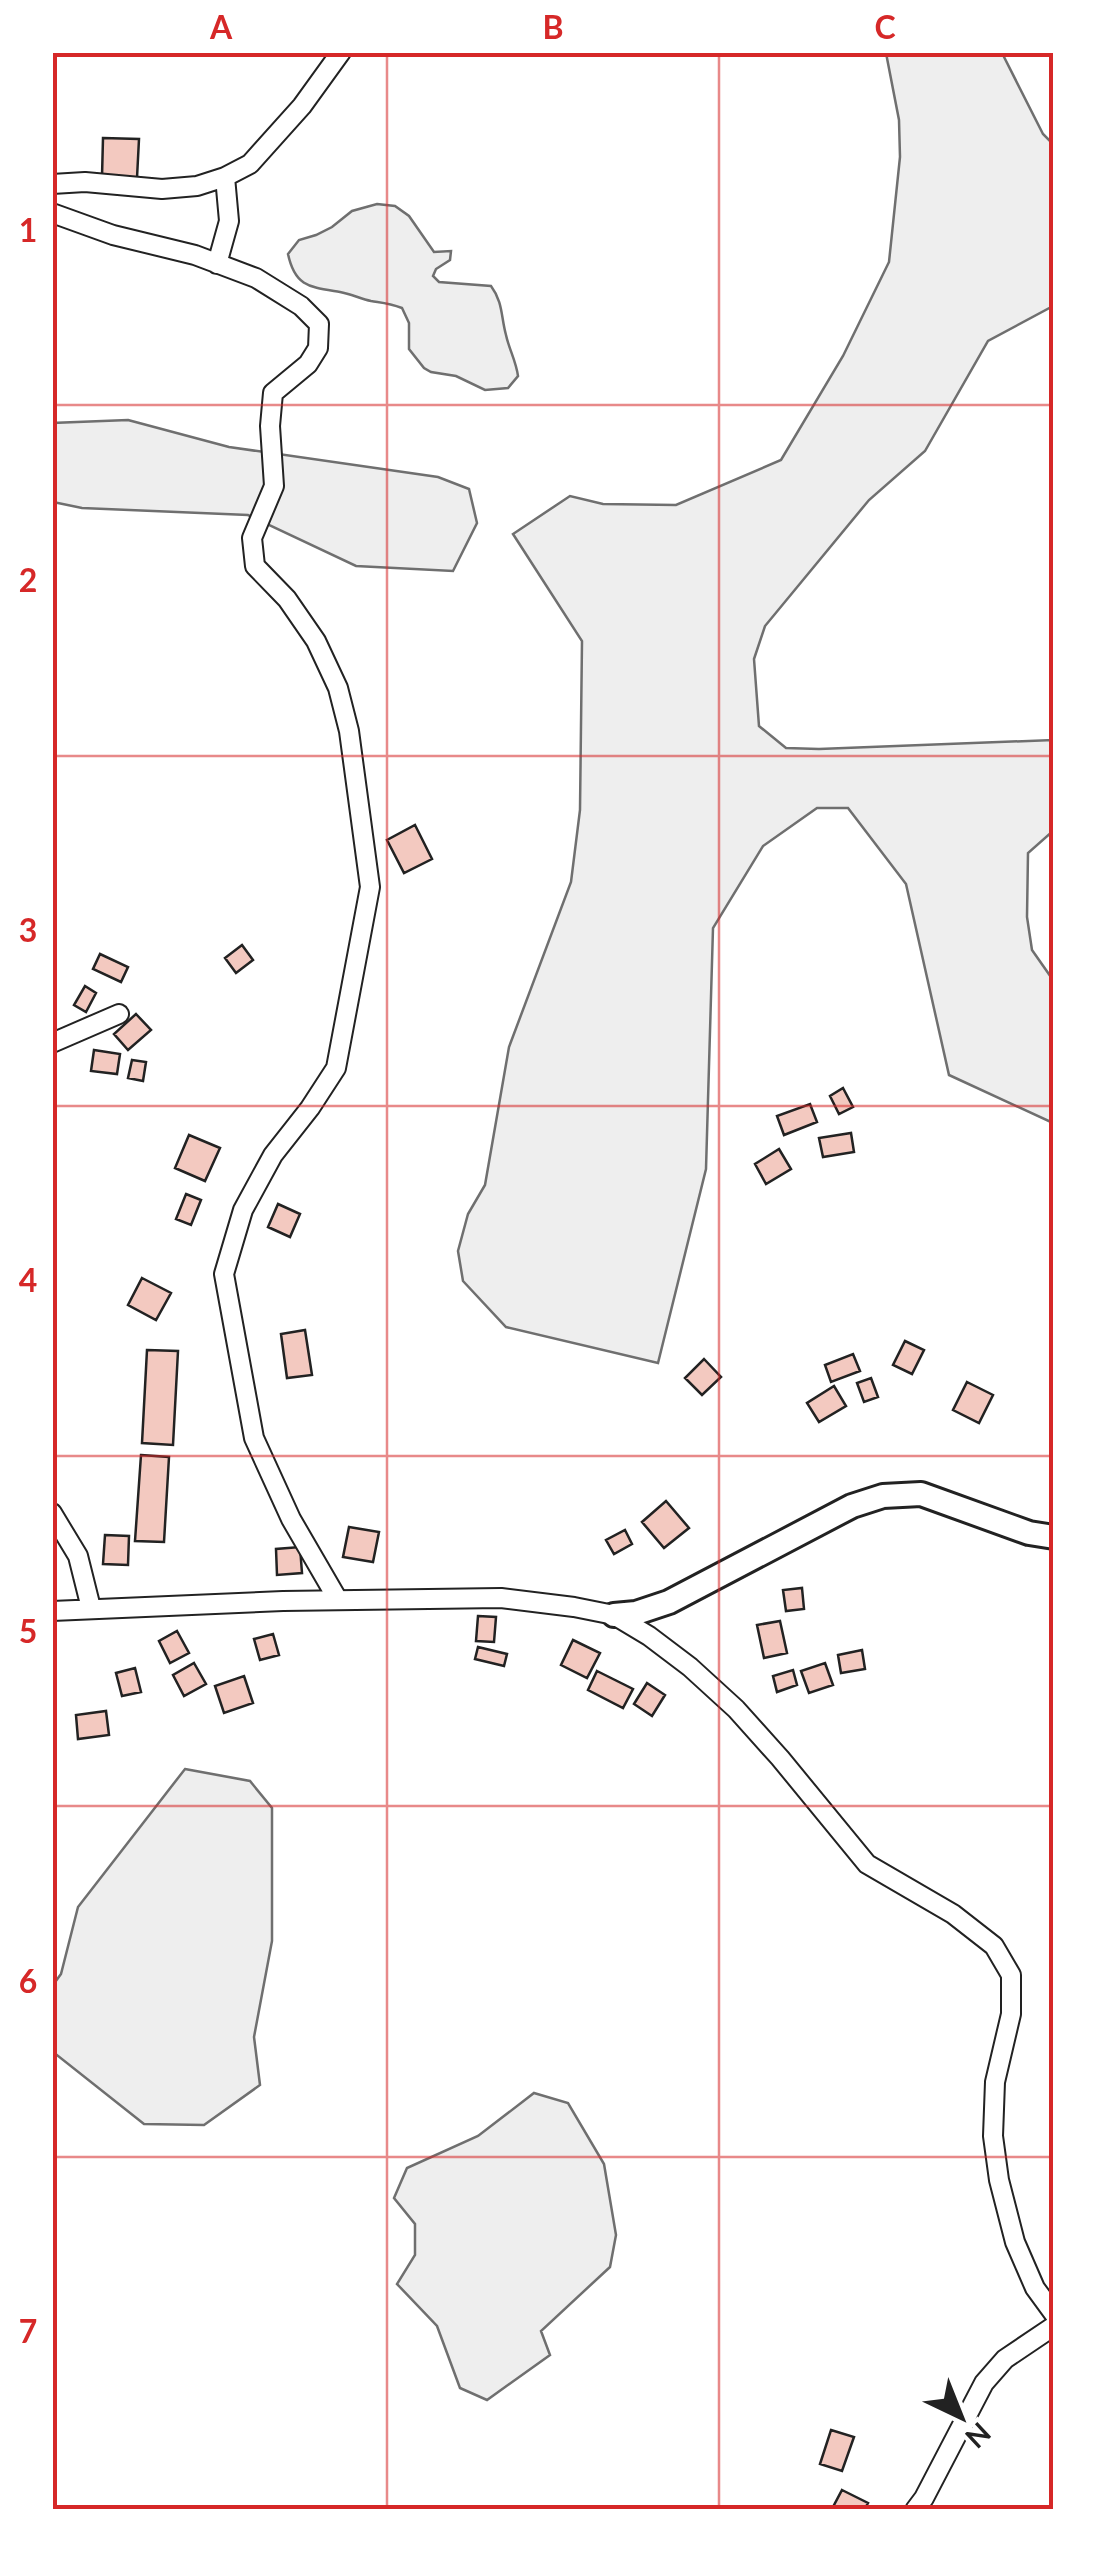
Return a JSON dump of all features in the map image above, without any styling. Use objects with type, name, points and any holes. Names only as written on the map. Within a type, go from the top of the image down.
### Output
[{"type":"street","points":[[52,184],[84,182],[162,188],[196,186],[225,177],[250,164],[302,106],[340,52]]},
{"type":"street","points":[[217,264],[229,221],[225,177]]},
{"type":"street","points":[[52,214],[113,235],[195,255],[256,278],[301,306],[318,324],[318,348],[308,364],[273,393],[270,426],[274,486],[252,538],[253,552],[255,566],[287,599],[316,641],[338,688],[349,731],[370,887],[336,1068],[274,1155],[243,1210],[224,1274],[254,1438],[291,1519],[338,1600]]},
{"type":"street","points":[[52,1043],[119,1014]]},
{"type":"street","points":[[52,1611],[501,1598],[614,1615],[636,1613],[669,1602],[852,1506],[883,1496],[921,1494],[1029,1533],[1054,1536]]},
{"type":"street","points":[[52,1514],[78,1556],[91,1608]]},
{"type":"street","points":[[614,1615],[690,1667],[736,1709],[867,1864],[953,1914],[994,1946],[1011,1976],[1011,2014],[995,2082],[993,2136],[999,2180],[1015,2242],[1035,2288],[1054,2314]]},
{"type":"street","points":[[916,2510],[984,2383],[1005,2360],[1054,2326]]},
{"type":"shaded area","points":[[886,53],[1002,53],[1043,134],[1053,144],[1053,306],[988,341],[925,451],[869,500],[765,626],[754,659],[759,726],[786,748],[1053,740],[1053,831],[1028,853],[1027,917],[1032,950],[1053,980],[1053,1123],[949,1075],[906,884],[848,808],[817,808],[763,846],[713,928],[706,1169],[658,1363],[506,1327],[463,1281],[458,1251],[468,1214],[485,1185],[509,1047],[571,882],[580,810],[582,641],[513,534],[570,496],[603,504],[676,505],[781,460],[843,356],[889,262],[900,157],[899,120]]},
{"type":"shaded area","points":[[377,204],[395,206],[409,216],[434,252],[451,251],[450,260],[436,269],[433,276],[439,282],[491,286],[500,304],[518,376],[508,388],[485,390],[456,376],[431,372],[409,349],[409,323],[402,308],[305,284],[295,273],[288,254],[299,240],[332,227],[352,211]]},
{"type":"shaded area","points":[[128,420],[229,447],[438,477],[469,489],[477,523],[453,571],[356,566],[248,515],[82,508],[53,502],[52,423]]},
{"type":"shaded area","points":[[185,1769],[250,1781],[272,1808],[272,1941],[254,2037],[260,2085],[204,2125],[144,2124],[53,2052],[53,1985],[61,1974],[78,1907]]},
{"type":"shaded area","points":[[534,2093],[568,2103],[604,2164],[616,2235],[610,2267],[541,2331],[550,2355],[487,2400],[460,2388],[437,2326],[397,2284],[415,2255],[415,2224],[394,2198],[407,2168],[478,2136]]},
{"type":"building","points":[[103,138],[139,139],[137,178],[102,177]]},
{"type":"building","points":[[415,825],[432,859],[404,873],[387,840]]},
{"type":"building","points":[[242,945],[253,960],[236,973],[225,958]]},
{"type":"building","points":[[100,954],[128,967],[121,982],[93,969]]},
{"type":"building","points":[[85,986],[96,993],[86,1012],[74,1005]]},
{"type":"building","points":[[136,1014],[151,1030],[128,1050],[114,1034]]},
{"type":"building","points":[[94,1050],[120,1054],[117,1074],[91,1071]]},
{"type":"building","points":[[132,1060],[146,1062],[143,1081],[128,1078]]},
{"type":"building","points":[[843,1088],[853,1107],[839,1114],[830,1096]]},
{"type":"building","points":[[810,1104],[817,1122],[784,1135],[777,1116]]},
{"type":"building","points":[[851,1133],[854,1152],[823,1157],[819,1138]]},
{"type":"building","points":[[189,1135],[220,1148],[205,1181],[175,1168]]},
{"type":"building","points":[[779,1149],[791,1169],[766,1184],[755,1164]]},
{"type":"building","points":[[186,1194],[201,1200],[191,1225],[176,1219]]},
{"type":"building","points":[[278,1204],[300,1214],[290,1237],[268,1227]]},
{"type":"building","points":[[142,1278],[171,1293],[156,1320],[128,1305]]},
{"type":"building","points":[[305,1330],[312,1375],[287,1378],[281,1334]]},
{"type":"building","points":[[905,1341],[924,1350],[912,1374],[893,1365]]},
{"type":"building","points":[[147,1350],[178,1351],[173,1445],[142,1443]]},
{"type":"building","points":[[853,1354],[860,1371],[831,1382],[825,1365]]},
{"type":"building","points":[[704,1359],[721,1377],[702,1395],[685,1378]]},
{"type":"building","points":[[871,1378],[878,1397],[864,1402],[857,1383]]},
{"type":"building","points":[[967,1382],[993,1395],[979,1423],[953,1410]]},
{"type":"building","points":[[834,1386],[846,1406],[819,1422],[807,1403]]},
{"type":"building","points":[[141,1455],[169,1457],[164,1542],[135,1541]]},
{"type":"building","points":[[666,1501],[689,1528],[664,1548],[642,1522]]},
{"type":"building","points":[[349,1527],[379,1532],[373,1562],[343,1557]]},
{"type":"building","points":[[625,1530],[632,1544],[614,1554],[606,1540]]},
{"type":"building","points":[[105,1535],[129,1536],[128,1565],[103,1564]]},
{"type":"building","points":[[300,1547],[302,1573],[277,1575],[276,1549]]},
{"type":"building","points":[[802,1588],[804,1609],[786,1611],[783,1590]]},
{"type":"building","points":[[478,1616],[496,1617],[494,1642],[476,1641]]},
{"type":"building","points":[[780,1621],[787,1653],[764,1658],[757,1625]]},
{"type":"building","points":[[177,1631],[189,1653],[170,1663],[159,1641]]},
{"type":"building","points":[[273,1634],[279,1655],[260,1660],[254,1639]]},
{"type":"building","points":[[573,1640],[600,1653],[587,1678],[561,1665]]},
{"type":"building","points":[[478,1647],[507,1654],[504,1666],[475,1659]]},
{"type":"building","points":[[862,1650],[865,1669],[841,1673],[838,1655]]},
{"type":"building","points":[[194,1663],[206,1684],[184,1696],[173,1675]]},
{"type":"building","points":[[825,1663],[833,1685],[809,1693],[801,1671]]},
{"type":"building","points":[[135,1668],[141,1692],[122,1696],[116,1673]]},
{"type":"building","points":[[793,1670],[797,1685],[777,1692],[773,1676]]},
{"type":"building","points":[[597,1671],[633,1689],[623,1708],[588,1690]]},
{"type":"building","points":[[244,1676],[253,1703],[224,1713],[215,1686]]},
{"type":"building","points":[[647,1683],[665,1695],[652,1716],[634,1704]]},
{"type":"building","points":[[106,1711],[109,1735],[78,1739],[76,1715]]},
{"type":"building","points":[[831,2430],[854,2437],[842,2471],[820,2464]]},
{"type":"building","points":[[842,2490],[868,2503],[864,2510],[833,2507]]}]
